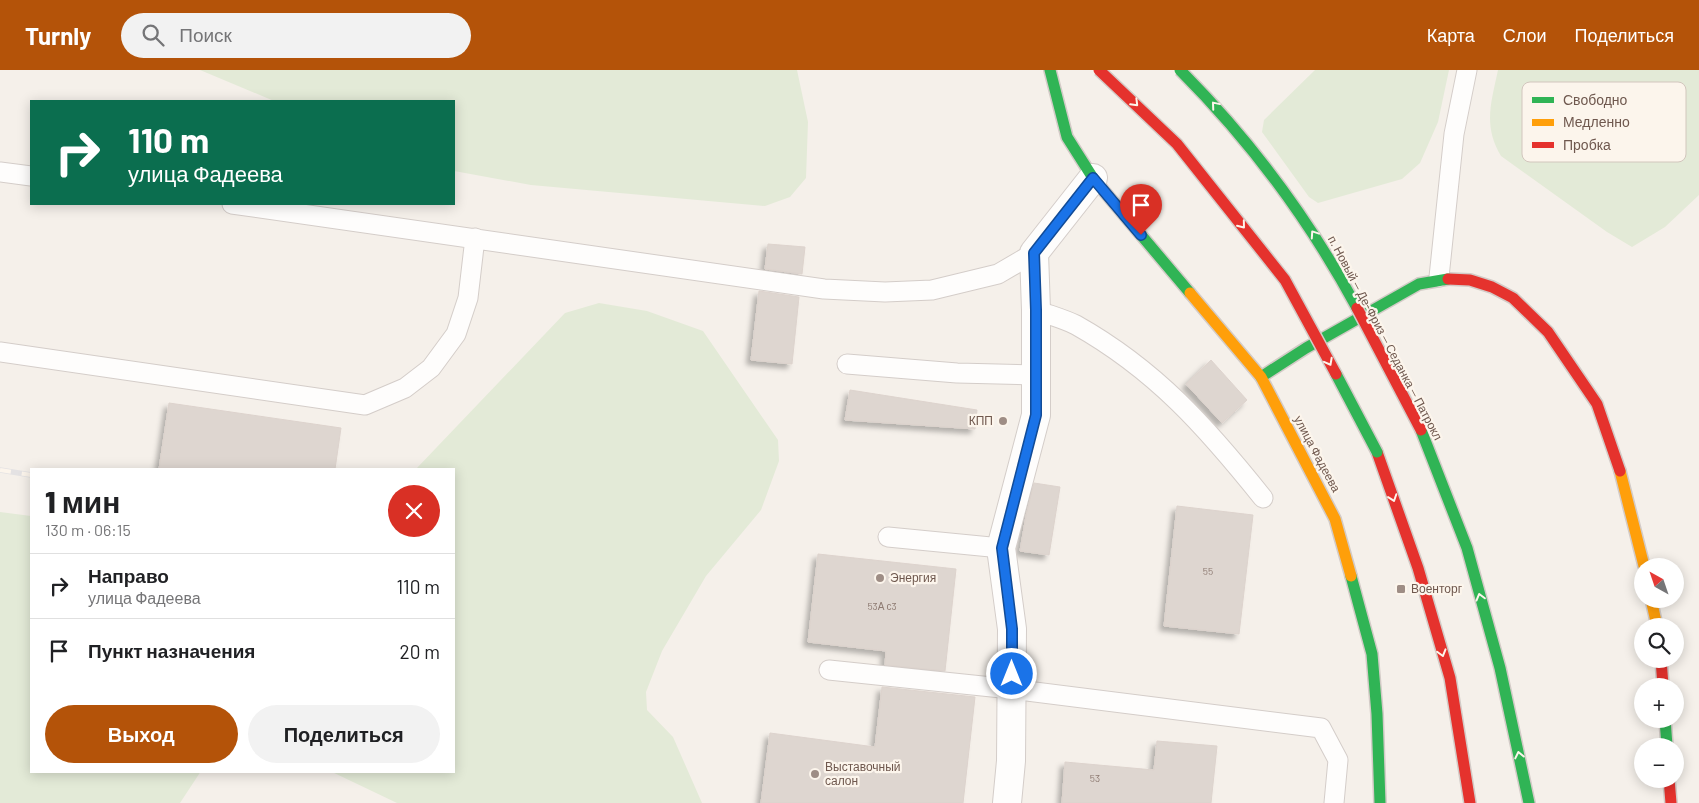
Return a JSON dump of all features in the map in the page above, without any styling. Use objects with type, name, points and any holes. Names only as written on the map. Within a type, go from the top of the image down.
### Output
[{"type":"main road","name":"улица Фадеева","points":[[1050,70],[1067,137],[1093,178],[1261,378],[1335,519],[1372,654],[1377,714],[1380,803]]},
{"type":"main road","points":[[1099,70],[1177,144],[1285,280],[1377,452],[1418,568],[1450,678],[1470,803]]},
{"type":"main road","name":"п. Новый — Де-Фриз — Седанка — Патрокл","points":[[1180,70],[1211,100],[1281,185],[1326,252],[1421,430],[1467,548],[1500,668],[1529,803]]},
{"type":"main road","points":[[1261,378],[1306,348],[1419,284],[1439,278],[1474,280],[1501,290],[1542,321],[1566,355],[1598,407],[1633,517],[1642,558]]},
{"type":"main road","points":[[1670,788],[1671,803]]},
{"type":"street","points":[[1007,803],[1011,761],[1012,629],[1002,548],[1036,415],[1034,253],[1093,178]]},
{"type":"lane","points":[[1439,278],[1454,134],[1467,70]]},
{"type":"lane","points":[[0,172],[30,176]]},
{"type":"lane","points":[[239,205],[824,289],[886,292],[932,290],[998,274],[1034,253]]},
{"type":"lane","points":[[0,352],[365,405],[405,388],[431,368],[456,334],[468,298],[475,238]]},
{"type":"lane","points":[[1036,310],[1075,325],[1117,351],[1167,389],[1222,446],[1263,498]]},
{"type":"lane","points":[[847,364],[957,372],[1036,375]]},
{"type":"lane","points":[[888,536],[1002,548]]},
{"type":"lane","points":[[828,670],[1011,689],[1321,728],[1338,760],[1334,803]]},
{"type":"green space","points":[[200,70],[797,70],[808,122],[806,178],[790,197],[765,206],[531,185],[455,171],[455,100],[272,100]]},
{"type":"green space","points":[[1315,70],[1449,70],[1438,122],[1420,163],[1402,179],[1318,203],[1309,197],[1262,132],[1264,120]]},
{"type":"green space","points":[[1498,70],[1699,70],[1699,195],[1665,227],[1632,247],[1607,232],[1501,156],[1492,135],[1490,124],[1491,104]]},
{"type":"green space","points":[[599,303],[647,311],[703,331],[778,440],[779,461],[761,510],[706,576],[662,651],[646,692],[647,710],[673,737],[702,803],[397,803],[334,773],[455,773],[455,468],[417,468],[565,313]]},
{"type":"green space","points":[[0,512],[30,516],[30,773],[200,773],[180,803],[0,803]]},
{"type":"building","points":[[768,244],[805,247],[802,274],[765,269]]},
{"type":"building","points":[[759,291],[799,297],[792,364],[751,360]]},
{"type":"building","points":[[1211,360],[1247,400],[1222,423],[1186,384]]},
{"type":"building","points":[[850,390],[977,410],[975,429],[845,420]]},
{"type":"building","points":[[169,403],[341,428],[335,468],[159,468]]},
{"type":"building","points":[[1034,483],[1060,487],[1049,555],[1020,551]]},
{"type":"building","points":[[1177,506],[1253,515],[1239,634],[1164,626]]},
{"type":"building","points":[[818,554],[956,569],[945,671],[885,665],[886,651],[808,642]]},
{"type":"building","points":[[882,687],[975,697],[963,803],[761,803],[770,733],[875,747]]},
{"type":"building","points":[[1157,741],[1217,746],[1211,803],[1062,803],[1065,762],[1154,770]]},
{"type":"railway","points":[[0,470],[30,475]]},
{"type":"traffic: fast","points":[[1050,70],[1067,137],[1093,178],[1190,293]]},
{"type":"traffic: fast","points":[[1180,70],[1231,125],[1277,182],[1319,243],[1357,308]]},
{"type":"traffic: fast","points":[[1261,377],[1306,348],[1419,284],[1448,279]]},
{"type":"traffic: fast","points":[[1336,374],[1377,452]]},
{"type":"traffic: fast","points":[[1421,430],[1467,548],[1500,668],[1529,803]]},
{"type":"traffic: fast","points":[[1351,576],[1372,654],[1377,714],[1380,803]]},
{"type":"traffic: fast","points":[[1666,728],[1666,738]]},
{"type":"traffic: slow","points":[[1190,293],[1261,377],[1335,519],[1351,576]]},
{"type":"traffic: slow","points":[[1620,471],[1642,558]]},
{"type":"traffic: slow","points":[[1653,608],[1655,618]]},
{"type":"traffic: jam","points":[[1099,70],[1177,144],[1285,280],[1336,374]]},
{"type":"traffic: jam","points":[[1448,279],[1470,280],[1492,287],[1513,298],[1548,332],[1597,404],[1620,471]]},
{"type":"traffic: jam","points":[[1357,308],[1421,430]]},
{"type":"traffic: jam","points":[[1377,452],[1418,568],[1450,678],[1470,803]]},
{"type":"traffic: jam","points":[[1662,668],[1662,678]]},
{"type":"traffic: jam","points":[[1670,788],[1671,803]]},
{"type":"place","name":"КПП","points":[[1003,421]]},
{"type":"place","name":"Энергия","points":[[880,578]]},
{"type":"place","name":"Военторг","points":[[1401,589]]},
{"type":"place","name":"Выставочный салон","points":[[815,774]]},
{"type":"route","points":[[1012,674],[1012,629],[1002,548],[1036,415],[1034,253],[1093,178],[1141,235]]}]
